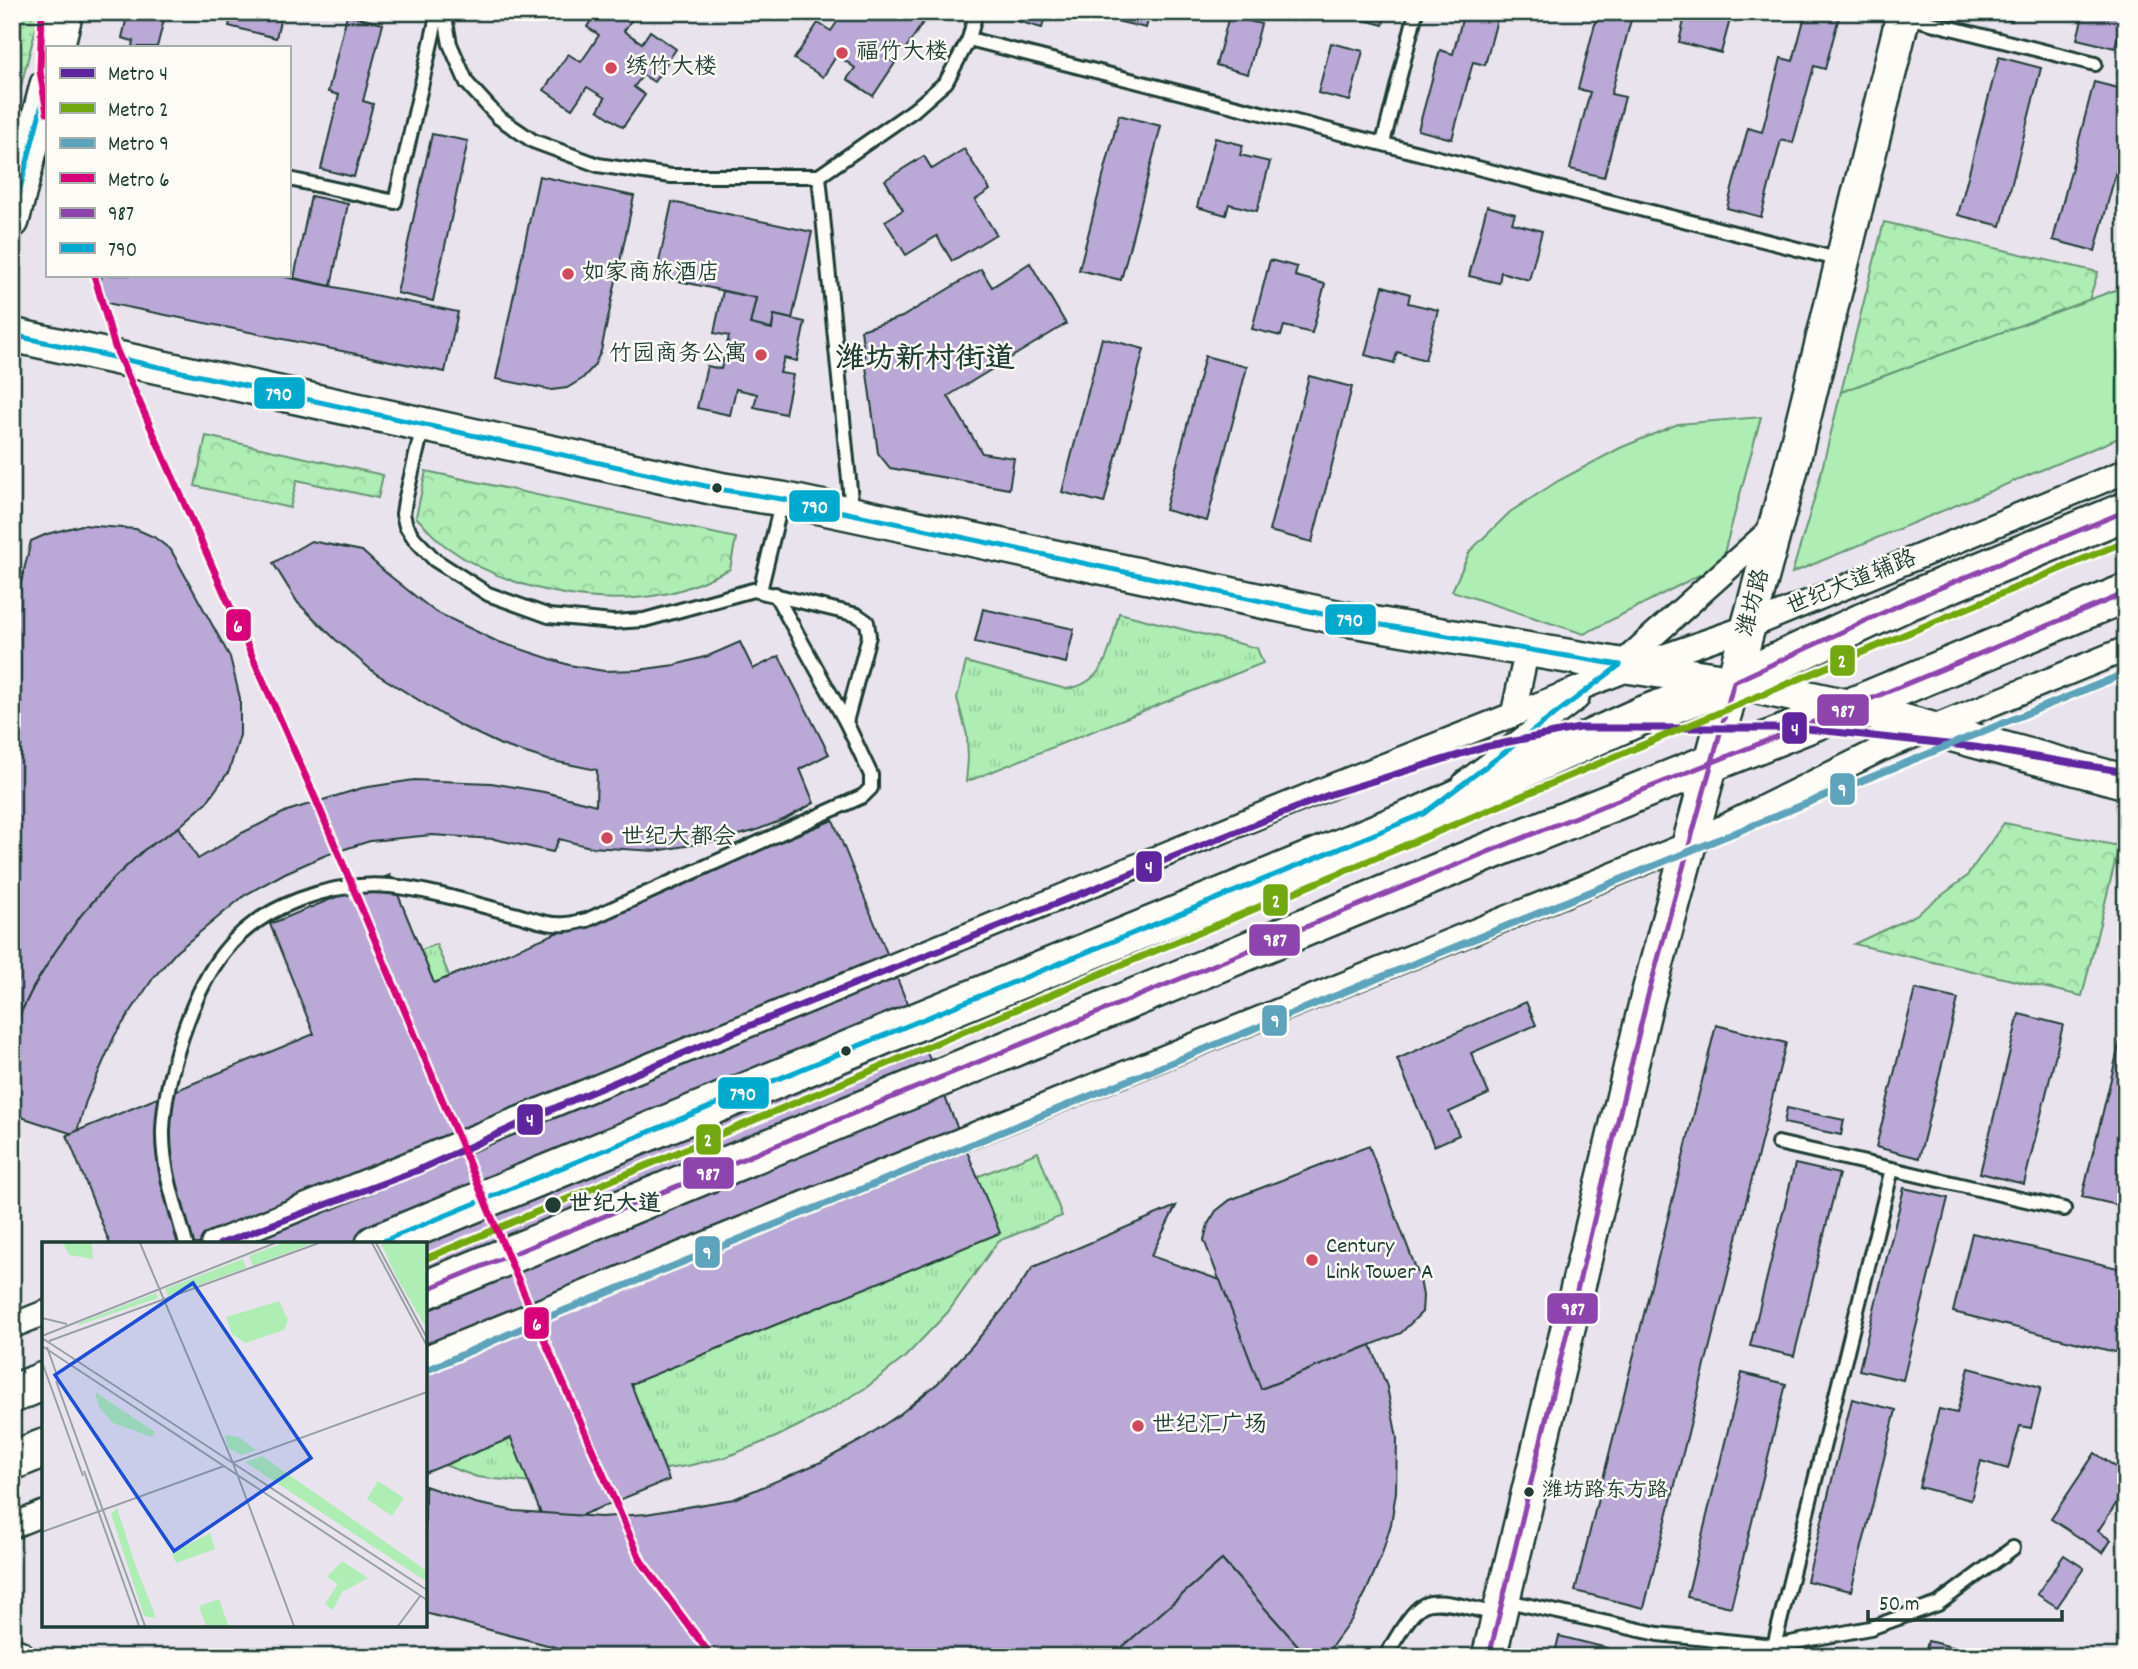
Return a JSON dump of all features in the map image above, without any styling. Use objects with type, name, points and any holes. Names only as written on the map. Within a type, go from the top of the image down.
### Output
[{"type":"main road","points":[[380,1242],[1423,814],[1641,716],[1734,682],[1906,602],[2126,511]]},
{"type":"main road","points":[[427,1289],[1482,854],[1852,707],[2126,593]]},
{"type":"main road","points":[[12,1394],[42,1382]]},
{"type":"main road","points":[[12,1461],[42,1449]]},
{"type":"street","points":[[57,46],[66,12]]},
{"type":"street","name":"潍坊路","points":[[1489,1657],[1647,999],[1775,526],[1903,14]]},
{"type":"street","points":[[12,221],[42,124],[46,93]]},
{"type":"street","points":[[12,335],[724,490],[782,499],[1346,619],[1527,650],[1619,671],[1734,682],[1852,707],[2126,782]]},
{"type":"street","name":"世纪大道辅路","points":[[218,1242],[1309,796],[1619,671],[1748,627],[2126,471]]},
{"type":"street","name":"潍坊路","points":[[1423,814],[1619,671],[1775,526]]},
{"type":"street","points":[[427,1357],[1689,844],[1881,749],[2126,649]]},
{"type":"street","points":[[1513,715],[1527,650]]},
{"type":"street","points":[[12,1326],[42,1314]]},
{"type":"street","points":[[12,1526],[42,1514]]},
{"type":"street","points":[[12,1655],[18,1657]]},
{"type":"lane","points":[[290,179],[394,202],[438,12]]},
{"type":"lane","points":[[444,12],[450,44],[467,83],[498,117],[533,141],[598,165],[671,176],[819,176],[914,110],[946,82],[969,38],[976,12]]},
{"type":"lane","points":[[1382,143],[1416,12]]},
{"type":"lane","points":[[1903,14],[2095,64]]},
{"type":"lane","points":[[969,38],[1841,260]]},
{"type":"lane","points":[[819,176],[852,514]]},
{"type":"lane","points":[[424,423],[403,514],[406,526],[414,538],[435,560],[488,594],[549,616],[613,622],[644,620],[746,590],[775,594],[858,615],[867,622],[869,636],[846,722]]},
{"type":"lane","points":[[760,591],[782,499]]},
{"type":"lane","points":[[185,1242],[167,1176],[164,1154],[163,1131],[170,1082],[187,1026],[208,974],[224,951],[245,930],[297,901],[358,887],[388,886],[417,890],[564,925],[587,920],[863,796],[871,788],[871,775],[846,722],[775,594]]},
{"type":"lane","points":[[1778,1143],[2064,1209]]},
{"type":"lane","points":[[1774,1646],[1892,1169]]},
{"type":"lane","points":[[1385,1657],[1409,1620],[1424,1605],[1444,1603],[1501,1608],[1658,1634],[1774,1646],[1870,1628],[1938,1604],[2013,1548]]},
{"type":"green space","points":[[12,12],[40,12],[12,121]]},
{"type":"green space","points":[[1884,222],[2098,272],[2089,300],[1841,392]]},
{"type":"green space","points":[[2126,286],[2126,435],[1792,573],[1816,493],[1841,392]]},
{"type":"green space","points":[[1761,417],[1721,564],[1584,634],[1452,591],[1470,551],[1510,512],[1558,481],[1620,448],[1678,424]]},
{"type":"green space","points":[[206,436],[383,475],[378,498],[297,480],[290,508],[195,486]]},
{"type":"green space","points":[[426,471],[736,538],[730,569],[681,590],[637,598],[580,596],[523,584],[470,562],[443,544],[416,517]]},
{"type":"green space","points":[[1119,613],[1257,648],[1263,663],[966,782],[967,735],[957,698],[966,662],[1066,689],[1080,686],[1090,680],[1105,662]]},
{"type":"green space","points":[[2004,823],[2119,846],[2082,996],[1854,944],[1916,915],[1966,877]]},
{"type":"green space","points":[[436,944],[469,1024],[394,961]]},
{"type":"green space","points":[[1038,1152],[1062,1216],[998,1241],[948,1312],[904,1358],[867,1387],[826,1412],[776,1437],[726,1457],[687,1466],[550,1485],[477,1477],[427,1459],[427,1402]]},
{"type":"building","points":[[128,12],[166,12],[157,46],[132,46],[133,41],[122,38]]},
{"type":"building","points":[[232,12],[282,12],[276,38],[229,26]]},
{"type":"building","name":"绣竹大楼","points":[[596,12],[637,12],[624,31],[642,43],[650,31],[676,49],[654,82],[643,75],[634,87],[645,95],[623,127],[598,110],[605,98],[587,87],[572,109],[544,90],[568,54],[581,62],[590,49],[599,35],[587,27]]},
{"type":"building","name":"福竹大楼","points":[[844,12],[917,12],[926,18],[904,51],[893,43],[884,56],[895,63],[873,96],[847,79],[855,68],[837,55],[823,77],[794,59],[818,23],[831,31]]},
{"type":"building","points":[[1019,12],[1046,12],[1042,28],[1017,21]]},
{"type":"building","points":[[1110,12],[1150,12],[1146,28],[1108,19]]},
{"type":"building","points":[[1350,12],[1386,12],[1383,25],[1349,16]]},
{"type":"building","points":[[1464,12],[1499,12],[1485,65],[1473,62],[1452,139],[1418,130],[1440,50],[1453,54]]},
{"type":"building","points":[[1598,12],[1620,12],[1619,17],[1631,20],[1611,94],[1625,97],[1604,177],[1570,169],[1590,92],[1578,89]]},
{"type":"building","points":[[1686,12],[1732,12],[1721,53],[1679,42]]},
{"type":"building","points":[[1806,12],[1839,17],[1825,69],[1814,66],[1793,143],[1781,140],[1761,217],[1727,208],[1748,128],[1762,132],[1781,58],[1793,61]]},
{"type":"building","points":[[1979,12],[2014,12],[2012,21]]},
{"type":"building","points":[[2084,12],[2124,12],[2115,48],[2077,39]]},
{"type":"building","points":[[347,15],[383,24],[363,101],[373,104],[354,177],[321,169],[339,95],[328,92]]},
{"type":"building","points":[[1229,16],[1261,24],[1248,74],[1216,65]]},
{"type":"building","points":[[1331,43],[1363,51],[1350,101],[1318,93]]},
{"type":"building","points":[[1999,57],[2041,68],[2001,226],[1958,215]]},
{"type":"building","points":[[2094,82],[2126,90],[2126,134],[2095,251],[2053,240]]},
{"type":"building","points":[[1119,115],[1161,126],[1121,280],[1079,270]]},
{"type":"building","points":[[432,134],[468,141],[433,301],[397,293]]},
{"type":"building","points":[[1215,138],[1243,145],[1240,155],[1270,162],[1257,211],[1229,204],[1226,215],[1197,207]]},
{"type":"building","points":[[964,149],[990,190],[975,200],[996,234],[952,261],[937,236],[906,255],[885,221],[903,210],[885,180],[924,156],[932,169]]},
{"type":"building","name":"如家商旅酒店","points":[[539,176],[634,196],[601,351],[594,366],[582,379],[567,388],[552,390],[496,379]]},
{"type":"building","points":[[311,196],[348,204],[331,286],[294,278]]},
{"type":"building","points":[[672,202],[812,232],[792,319],[774,315],[772,329],[750,324],[756,298],[656,276]]},
{"type":"building","points":[[1487,206],[1515,214],[1512,223],[1542,231],[1529,280],[1501,272],[1499,283],[1469,276]]},
{"type":"building","points":[[1270,260],[1297,267],[1295,276],[1325,284],[1312,333],[1284,326],[1281,336],[1252,329]]},
{"type":"building","points":[[1030,263],[1066,324],[948,396],[982,453],[1014,458],[1009,489],[890,468],[878,453],[861,330],[902,317],[981,269],[992,287]]},
{"type":"building","points":[[102,276],[280,276],[458,312],[445,372],[97,301]]},
{"type":"building","points":[[1383,286],[1410,294],[1408,303],[1438,310],[1425,360],[1397,352],[1394,363],[1365,355]]},
{"type":"building","name":"竹园商务公寓","points":[[723,291],[756,298],[750,324],[772,329],[774,315],[805,322],[797,361],[784,358],[780,373],[793,375],[785,414],[754,407],[757,394],[736,389],[730,415],[697,408],[707,366],[721,369],[729,336],[714,333]]},
{"type":"building","points":[[1102,338],[1144,349],[1104,503],[1062,492]]},
{"type":"building","points":[[1205,356],[1247,367],[1207,521],[1165,510]]},
{"type":"building","points":[[1309,376],[1352,387],[1312,542],[1269,531]]},
{"type":"building","points":[[82,525],[136,529],[154,537],[171,550],[230,657],[240,698],[240,735],[229,771],[206,803],[179,827],[144,850],[110,882],[82,914],[33,988],[12,1031],[12,620],[31,541]]},
{"type":"building","name":"世纪大都会","points":[[311,541],[362,551],[434,611],[496,641],[569,665],[604,671],[638,670],[675,665],[708,656],[740,642],[753,669],[779,656],[829,754],[800,769],[814,803],[785,819],[754,831],[721,840],[656,851],[590,847],[559,839],[553,852],[494,839],[432,835],[370,841],[326,855],[245,895],[176,952],[154,977],[115,1035],[86,1101],[76,1135],[12,1114],[12,1031],[33,988],[82,914],[113,879],[144,850],[179,827],[198,859],[287,811],[362,788],[414,780],[491,783],[596,805],[597,770],[548,760],[501,745],[459,725],[375,673],[336,640],[298,603],[273,563]]},
{"type":"building","points":[[983,609],[1074,629],[1066,663],[975,642]]},
{"type":"building","points":[[833,820],[1000,1233],[631,1384],[669,1480],[547,1529],[511,1438],[427,1472],[427,1242],[109,1242],[67,1135],[314,1034],[270,924],[390,875],[434,983]]},
{"type":"building","points":[[1915,989],[1958,999],[1919,1158],[1876,1147]]},
{"type":"building","points":[[1526,1002],[1536,1025],[1471,1053],[1489,1094],[1449,1112],[1459,1135],[1434,1146],[1397,1059]]},
{"type":"building","points":[[2019,1014],[2063,1025],[2024,1184],[1980,1173]]},
{"type":"building","points":[[1716,1025],[1786,1043],[1644,1608],[1575,1591]]},
{"type":"building","points":[[2121,1038],[2126,1039],[2126,1207],[2082,1197]]},
{"type":"building","points":[[1787,1108],[1844,1120],[1841,1135],[1784,1123]]},
{"type":"building","name":"Century Link Tower A","points":[[1369,1146],[1420,1279],[1422,1312],[1401,1333],[1261,1389],[1204,1240],[1208,1224],[1216,1211],[1230,1200]]},
{"type":"building","points":[[1795,1164],[1839,1174],[1794,1356],[1750,1346]]},
{"type":"building","points":[[1904,1188],[1948,1198],[1903,1380],[1859,1370]]},
{"type":"building","name":"世纪汇广场","points":[[1176,1206],[1151,1256],[1220,1280],[1261,1389],[1371,1345],[1387,1387],[1397,1438],[1396,1492],[1391,1524],[1366,1592],[1352,1619],[1324,1657],[1308,1657],[1222,1560],[1111,1657],[593,1657],[427,1614],[427,1487],[475,1503],[515,1511],[601,1517],[646,1514],[734,1499],[821,1462],[860,1441],[900,1414],[938,1383],[971,1347],[1004,1308],[1033,1267]]},
{"type":"building","points":[[1972,1233],[2126,1270],[2126,1325],[2119,1353],[1953,1312]]},
{"type":"building","points":[[1969,1368],[2041,1387],[2031,1428],[2020,1426],[2008,1469],[1981,1461],[1971,1500],[1919,1487],[1939,1409],[1957,1413]]},
{"type":"building","points":[[1742,1373],[1786,1384],[1731,1607],[1687,1597]]},
{"type":"building","points":[[1852,1399],[1896,1410],[1851,1591],[1807,1581]]},
{"type":"building","points":[[2095,1453],[2126,1474],[2126,1489],[2098,1531],[2111,1540],[2103,1553],[2051,1519]]},
{"type":"building","points":[[2064,1555],[2084,1568],[2057,1607],[2037,1594]]},
{"type":"building","points":[[1222,1560],[1308,1657],[1111,1657]]},
{"type":"building","points":[[1559,1636],[1607,1648],[1605,1657],[1554,1657]]},
{"type":"building","points":[[1928,1641],[1972,1652],[1970,1657],[1924,1657]]},
{"type":"metro line","name":"6","points":[[42,12],[40,71],[46,107]]},
{"type":"metro line","name":"6","points":[[94,276],[115,347],[316,800],[513,1268],[641,1561],[712,1657]]},
{"type":"metro line","name":"2","points":[[427,1258],[2126,541]]},
{"type":"metro line","name":"9","points":[[427,1370],[536,1322],[2126,673]]},
{"type":"metro line","name":"4","points":[[225,1242],[416,1171],[575,1099],[739,1030],[1331,794],[1484,747],[1579,728],[1798,728],[1975,747],[2126,772]]},
{"type":"transit line","name":"790","points":[[12,220],[46,89]]},
{"type":"transit line","name":"790","points":[[12,335],[724,490],[782,499],[1346,619],[1620,665]]},
{"type":"transit line","name":"987","points":[[1489,1657],[1647,999],[1734,682],[1906,602],[2126,511]]},
{"type":"transit line","name":"987","points":[[427,1289],[1495,849],[1851,707],[2126,593]]},
{"type":"transit line","name":"790","points":[[381,1242],[1423,814],[1620,665]]},
{"type":"place","name":"福竹大楼","points":[[842,53]]},
{"type":"place","name":"绣竹大楼","points":[[611,68]]},
{"type":"place","name":"如家商旅酒店","points":[[568,274]]},
{"type":"place","name":"竹园商务公寓","points":[[761,355]]},
{"type":"place","name":"世纪大都会","points":[[607,838]]},
{"type":"place","name":"世纪大道","points":[[553,1205]]},
{"type":"place","name":"Century Link Tower A","points":[[1312,1260]]},
{"type":"place","name":"世纪汇广场","points":[[1138,1426]]},
{"type":"place","name":"潍坊路东方路","points":[[1529,1492]]},
{"type":"district","name":"潍坊新村街道","points":[[925,361]]}]
